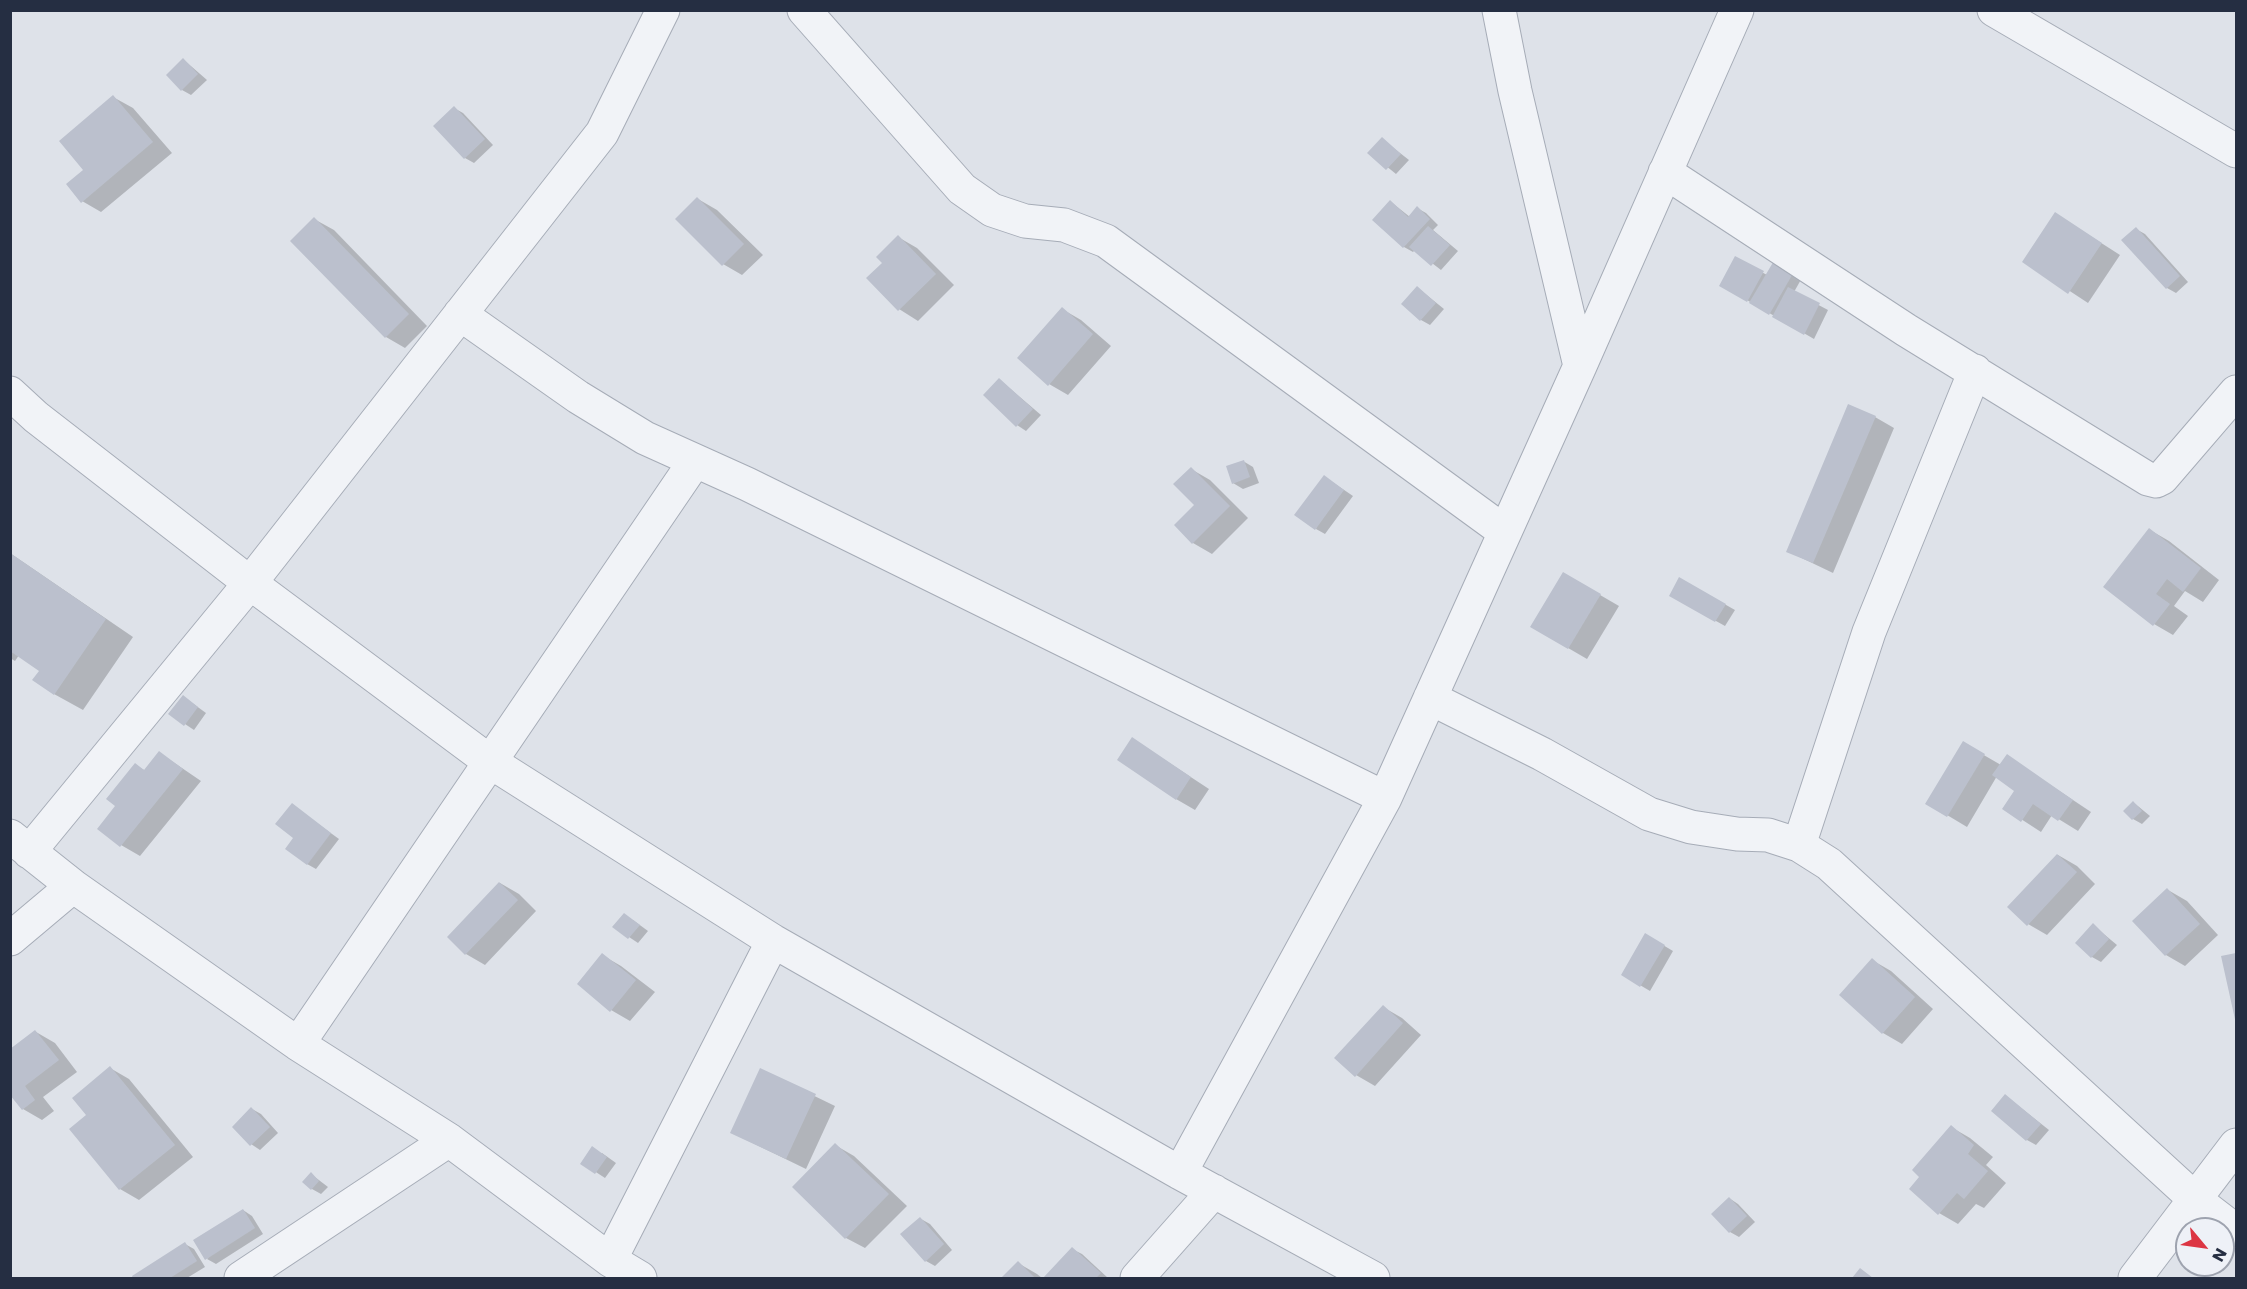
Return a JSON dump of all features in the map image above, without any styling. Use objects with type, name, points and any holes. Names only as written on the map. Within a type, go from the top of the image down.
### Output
[{"type":"street","points":[[640,1278],[610,1260],[449,1140],[298,1044],[73,886],[20,844],[250,583],[602,133],[663,10]]},
{"type":"street","points":[[804,10],[962,189],[992,210],[1025,221],[1064,225],[1106,241],[1505,532]]},
{"type":"street","points":[[1499,10],[1515,91],[1580,366]]},
{"type":"street","points":[[1180,1173],[1385,798],[1580,366],[1737,10]]},
{"type":"street","points":[[1994,10],[2236,151]]},
{"type":"street","points":[[1665,172],[1906,330],[2136,472],[2156,481],[2162,478],[2236,392]]},
{"type":"street","points":[[460,314],[578,397],[645,438],[758,489],[1385,798]]},
{"type":"street","points":[[1799,845],[1869,632],[1975,372]]},
{"type":"street","points":[[10,393],[36,417],[250,583],[489,761],[773,940],[1180,1173],[1372,1278]]},
{"type":"street","points":[[298,1044],[695,461]]},
{"type":"street","points":[[1430,698],[1542,754],[1649,814],[1691,827],[1737,834],[1768,835],[1799,845],[1829,864],[2197,1201],[2236,1231]]},
{"type":"street","points":[[10,939],[73,886]]},
{"type":"street","points":[[610,1260],[773,940]]},
{"type":"street","points":[[241,1278],[449,1140]]},
{"type":"street","points":[[2135,1278],[2197,1201],[2236,1145]]},
{"type":"street","points":[[1137,1278],[1214,1191]]},
{"type":"building","points":[[183,58],[198,74],[181,91],[166,75]]},
{"type":"building","points":[[113,95],[153,142],[81,203],[66,184],[83,170],[59,141]]},
{"type":"building","points":[[454,106],[485,139],[464,159],[433,126]]},
{"type":"building","points":[[1382,137],[1401,154],[1386,170],[1367,153]]},
{"type":"building","points":[[697,197],[744,244],[722,266],[675,219]]},
{"type":"building","points":[[1390,200],[1408,217],[1417,206],[1430,219],[1403,248],[1372,220]]},
{"type":"building","points":[[2055,212],[2102,243],[2068,294],[2022,262]]},
{"type":"building","points":[[314,217],[409,314],[385,338],[290,241]]},
{"type":"building","points":[[1428,226],[1450,245],[1431,266],[1409,247]]},
{"type":"building","points":[[2136,227],[2180,276],[2166,289],[2121,240]]},
{"type":"building","points":[[898,235],[936,274],[898,311],[866,278],[882,263],[876,257]]},
{"type":"building","points":[[1735,256],[1764,271],[1747,302],[1719,286]]},
{"type":"building","points":[[1775,259],[1795,270],[1769,315],[1749,303]]},
{"type":"building","points":[[1417,286],[1436,303],[1420,321],[1401,304]]},
{"type":"building","points":[[1788,287],[1820,303],[1804,335],[1772,317]]},
{"type":"building","points":[[1062,307],[1093,334],[1048,386],[1017,358]]},
{"type":"building","points":[[999,378],[1033,409],[1016,427],[983,395]]},
{"type":"building","points":[[1848,404],[1876,416],[1813,563],[1786,552]]},
{"type":"building","points":[[1244,460],[1250,477],[1232,484],[1226,466]]},
{"type":"building","points":[[1191,467],[1230,506],[1192,544],[1174,525],[1194,505],[1173,484]]},
{"type":"building","points":[[1324,475],[1344,490],[1315,530],[1294,515]]},
{"type":"building","points":[[2149,528],[2201,568],[2183,592],[2167,579],[2156,594],[2170,604],[2153,626],[2103,587]]},
{"type":"building","points":[[10,553],[106,619],[54,695],[32,680],[39,671],[10,651]]},
{"type":"building","points":[[1563,572],[1601,594],[1568,649],[1530,627]]},
{"type":"building","points":[[1679,577],[1726,604],[1715,622],[1669,596]]},
{"type":"building","points":[[183,695],[198,707],[184,726],[168,714]]},
{"type":"building","points":[[1132,737],[1191,777],[1176,800],[1117,760]]},
{"type":"building","points":[[1963,741],[1985,754],[1947,817],[1925,804]]},
{"type":"building","points":[[159,751],[183,769],[120,847],[97,829],[115,806],[106,799],[135,763],[144,770]]},
{"type":"building","points":[[2007,754],[2073,800],[2058,821],[2033,804],[2021,822],[2002,809],[2014,791],[1992,775]]},
{"type":"building","points":[[2133,801],[2142,811],[2132,820],[2123,811]]},
{"type":"building","points":[[292,803],[331,833],[307,865],[285,849],[293,838],[275,824]]},
{"type":"building","points":[[2057,854],[2077,872],[2027,926],[2007,907]]},
{"type":"building","points":[[499,882],[518,900],[465,955],[447,937]]},
{"type":"building","points":[[2167,888],[2200,924],[2165,956],[2132,921]]},
{"type":"building","points":[[624,913],[640,925],[628,939],[612,927]]},
{"type":"building","points":[[2093,923],[2109,939],[2091,958],[2075,943]]},
{"type":"building","points":[[1645,933],[1665,945],[1640,987],[1621,975]]},
{"type":"building","points":[[602,953],[636,980],[610,1012],[577,984]]},
{"type":"building","points":[[2236,953],[2236,1024],[2221,956]]},
{"type":"building","points":[[1872,958],[1915,997],[1882,1034],[1839,995]]},
{"type":"building","points":[[1383,1005],[1403,1023],[1355,1077],[1334,1058]]},
{"type":"building","points":[[35,1030],[59,1060],[25,1086],[35,1100],[22,1110],[10,1095],[10,1049]]},
{"type":"building","points":[[110,1066],[175,1145],[119,1190],[69,1129],[86,1115],[72,1098]]},
{"type":"building","points":[[760,1068],[816,1094],[786,1159],[730,1133]]},
{"type":"building","points":[[2005,1094],[2041,1124],[2026,1141],[1991,1111]]},
{"type":"building","points":[[251,1107],[270,1127],[250,1146],[232,1127]]},
{"type":"building","points":[[1951,1125],[1974,1145],[1968,1154],[1988,1171],[1964,1199],[1957,1193],[1938,1215],[1909,1189],[1919,1177],[1912,1170]]},
{"type":"building","points":[[835,1143],[889,1194],[845,1239],[792,1187]]},
{"type":"building","points":[[592,1146],[607,1157],[595,1174],[580,1164]]},
{"type":"building","points":[[311,1172],[319,1181],[311,1190],[302,1182]]},
{"type":"building","points":[[1729,1197],[1747,1216],[1729,1233],[1711,1214]]},
{"type":"building","points":[[243,1209],[255,1228],[205,1260],[193,1240]]},
{"type":"building","points":[[920,1217],[944,1244],[925,1262],[900,1234]]},
{"type":"building","points":[[185,1242],[197,1261],[170,1278],[133,1278],[132,1276]]},
{"type":"building","points":[[1072,1247],[1101,1273],[1096,1278],[1043,1278]]},
{"type":"building","points":[[1018,1261],[1035,1278],[1001,1278]]},
{"type":"building","points":[[1860,1268],[1873,1278],[1852,1278]]}]
